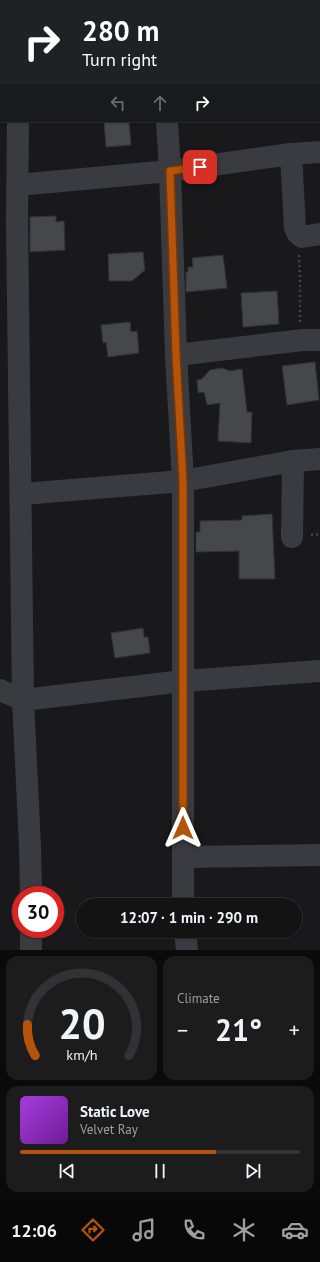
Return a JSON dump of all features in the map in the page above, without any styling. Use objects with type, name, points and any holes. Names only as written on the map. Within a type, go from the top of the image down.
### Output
[{"type":"street","points":[[18,122],[18,185],[9,221],[22,494],[23,700],[31,886]]},
{"type":"street","points":[[166,122],[170,171],[176,355],[183,481],[183,898]]},
{"type":"street","points":[[18,185],[170,171],[291,154],[320,152]]},
{"type":"street","points":[[291,154],[295,228],[298,234],[311,236]]},
{"type":"street","points":[[176,355],[311,340]]},
{"type":"street","points":[[22,494],[183,481],[293,461],[320,459]]},
{"type":"street","points":[[292,538],[293,461]]},
{"type":"street","points":[[0,690],[23,700],[183,681],[320,671]]},
{"type":"street","points":[[183,857],[320,855]]},
{"type":"street","points":[[31,938],[31,950]]},
{"type":"street","points":[[186,938],[187,950]]},
{"type":"path","points":[[311,236],[299,245],[300,326],[311,340]]},
{"type":"building","points":[[104,122],[129,122],[131,145],[106,147]]},
{"type":"building","points":[[56,216],[56,222],[64,221],[65,250],[30,252],[30,217]]},
{"type":"building","points":[[143,252],[145,270],[132,281],[109,281],[108,254]]},
{"type":"building","points":[[223,255],[227,288],[186,292],[186,272],[188,272],[188,267],[193,267],[192,258]]},
{"type":"building","points":[[277,291],[279,324],[243,327],[241,293]]},
{"type":"building","points":[[130,322],[131,332],[137,331],[139,353],[108,357],[106,342],[103,343],[101,325]]},
{"type":"building","points":[[315,362],[319,400],[287,405],[282,366]]},
{"type":"building","points":[[222,368],[230,371],[242,369],[247,412],[252,412],[251,443],[218,441],[220,403],[207,405],[204,392],[198,393],[197,380],[202,379],[210,370]]},
{"type":"building","points":[[272,514],[275,579],[239,579],[239,551],[196,552],[196,532],[200,532],[200,521],[242,520],[242,516]]},
{"type":"building","points":[[143,628],[144,637],[148,637],[150,653],[115,658],[111,633]]},
{"type":"route","points":[[183,828],[183,481],[176,355],[170,171],[200,167]]}]
